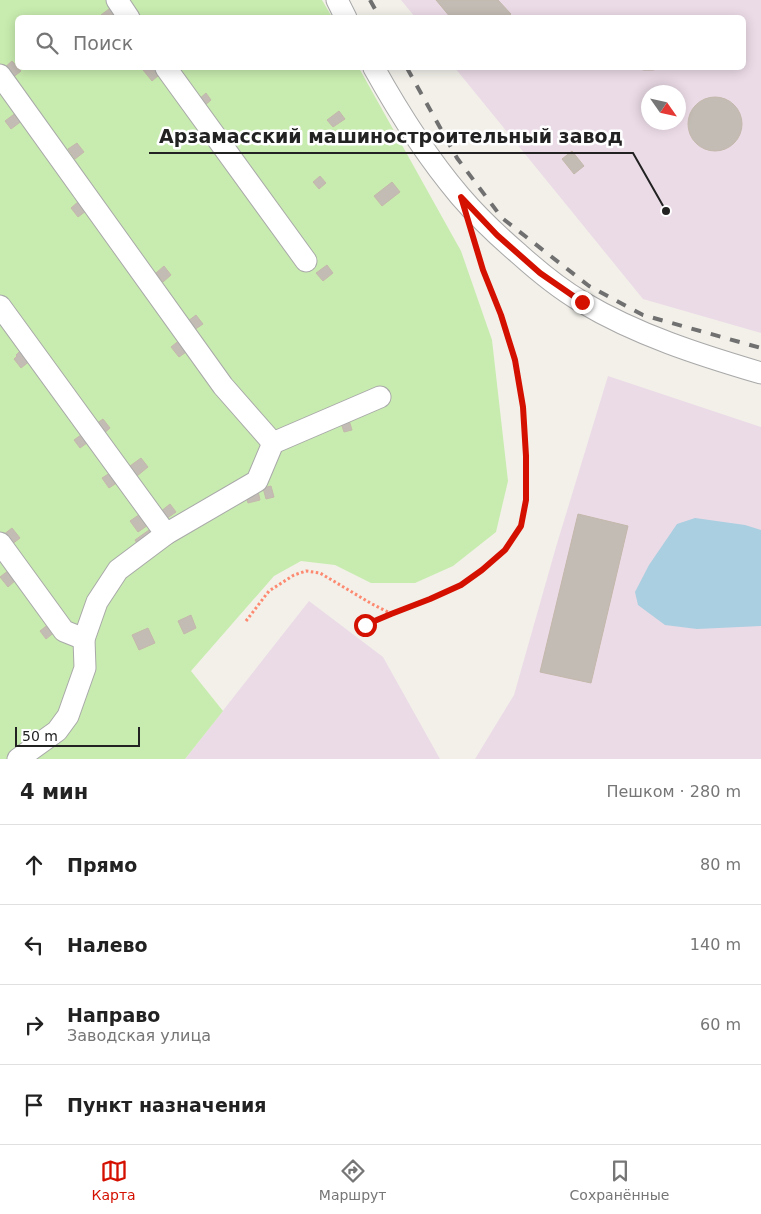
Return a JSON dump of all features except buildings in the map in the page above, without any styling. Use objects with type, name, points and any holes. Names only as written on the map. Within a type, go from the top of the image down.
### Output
[{"type":"street","points":[[117,0],[127,15]]},
{"type":"street","points":[[337,0],[344,15]]},
{"type":"street","points":[[167,70],[306,261]]},
{"type":"street","points":[[375,70],[387,92],[430,158],[461,197],[497,235],[540,273],[582,302],[619,322],[719,361],[761,373]]},
{"type":"street","points":[[0,75],[223,386],[273,443]]},
{"type":"street","points":[[0,306],[166,534]]},
{"type":"street","points":[[18,759],[57,731],[68,716],[85,668],[84,639],[97,602],[118,570],[166,534],[257,481],[273,443],[380,397]]},
{"type":"street","points":[[0,543],[64,631],[84,639]]},
{"type":"path","points":[[365,625],[461,585],[505,550],[521,526],[526,500],[526,456],[523,407],[515,360],[470,228]]},
{"type":"path","points":[[246,621],[269,591],[294,575],[306,571],[320,573],[391,614]]},
{"type":"shaded area","points":[[401,0],[761,0],[761,333],[643,299],[457,70],[746,70],[746,15],[413,15]]},
{"type":"shaded area","points":[[608,376],[761,427],[761,759],[475,759],[514,695],[556,547]]},
{"type":"shaded area","points":[[309,601],[383,657],[440,759],[185,759]]},
{"type":"green space","points":[[0,0],[322,0],[331,15],[15,15],[15,70],[360,70],[461,251],[492,340],[508,481],[496,532],[453,566],[415,583],[371,583],[335,565],[301,561],[274,576],[191,671],[223,711],[185,759],[0,759]]},
{"type":"water","points":[[695,518],[745,525],[761,530],[761,626],[697,629],[665,625],[638,605],[635,592],[649,565],[677,524]]},
{"type":"railway","points":[[370,0],[378,15]]},
{"type":"railway","points":[[408,70],[457,158],[502,218],[589,286],[643,315],[761,348]]},
{"type":"place","name":"Арзамасский машиностроительный завод","points":[[666,211]]},
{"type":"route","points":[[365,625],[461,585],[505,550],[521,526],[526,500],[526,456],[523,407],[515,360],[501,315],[483,270],[461,197],[497,235],[540,273],[582,302]]}]
